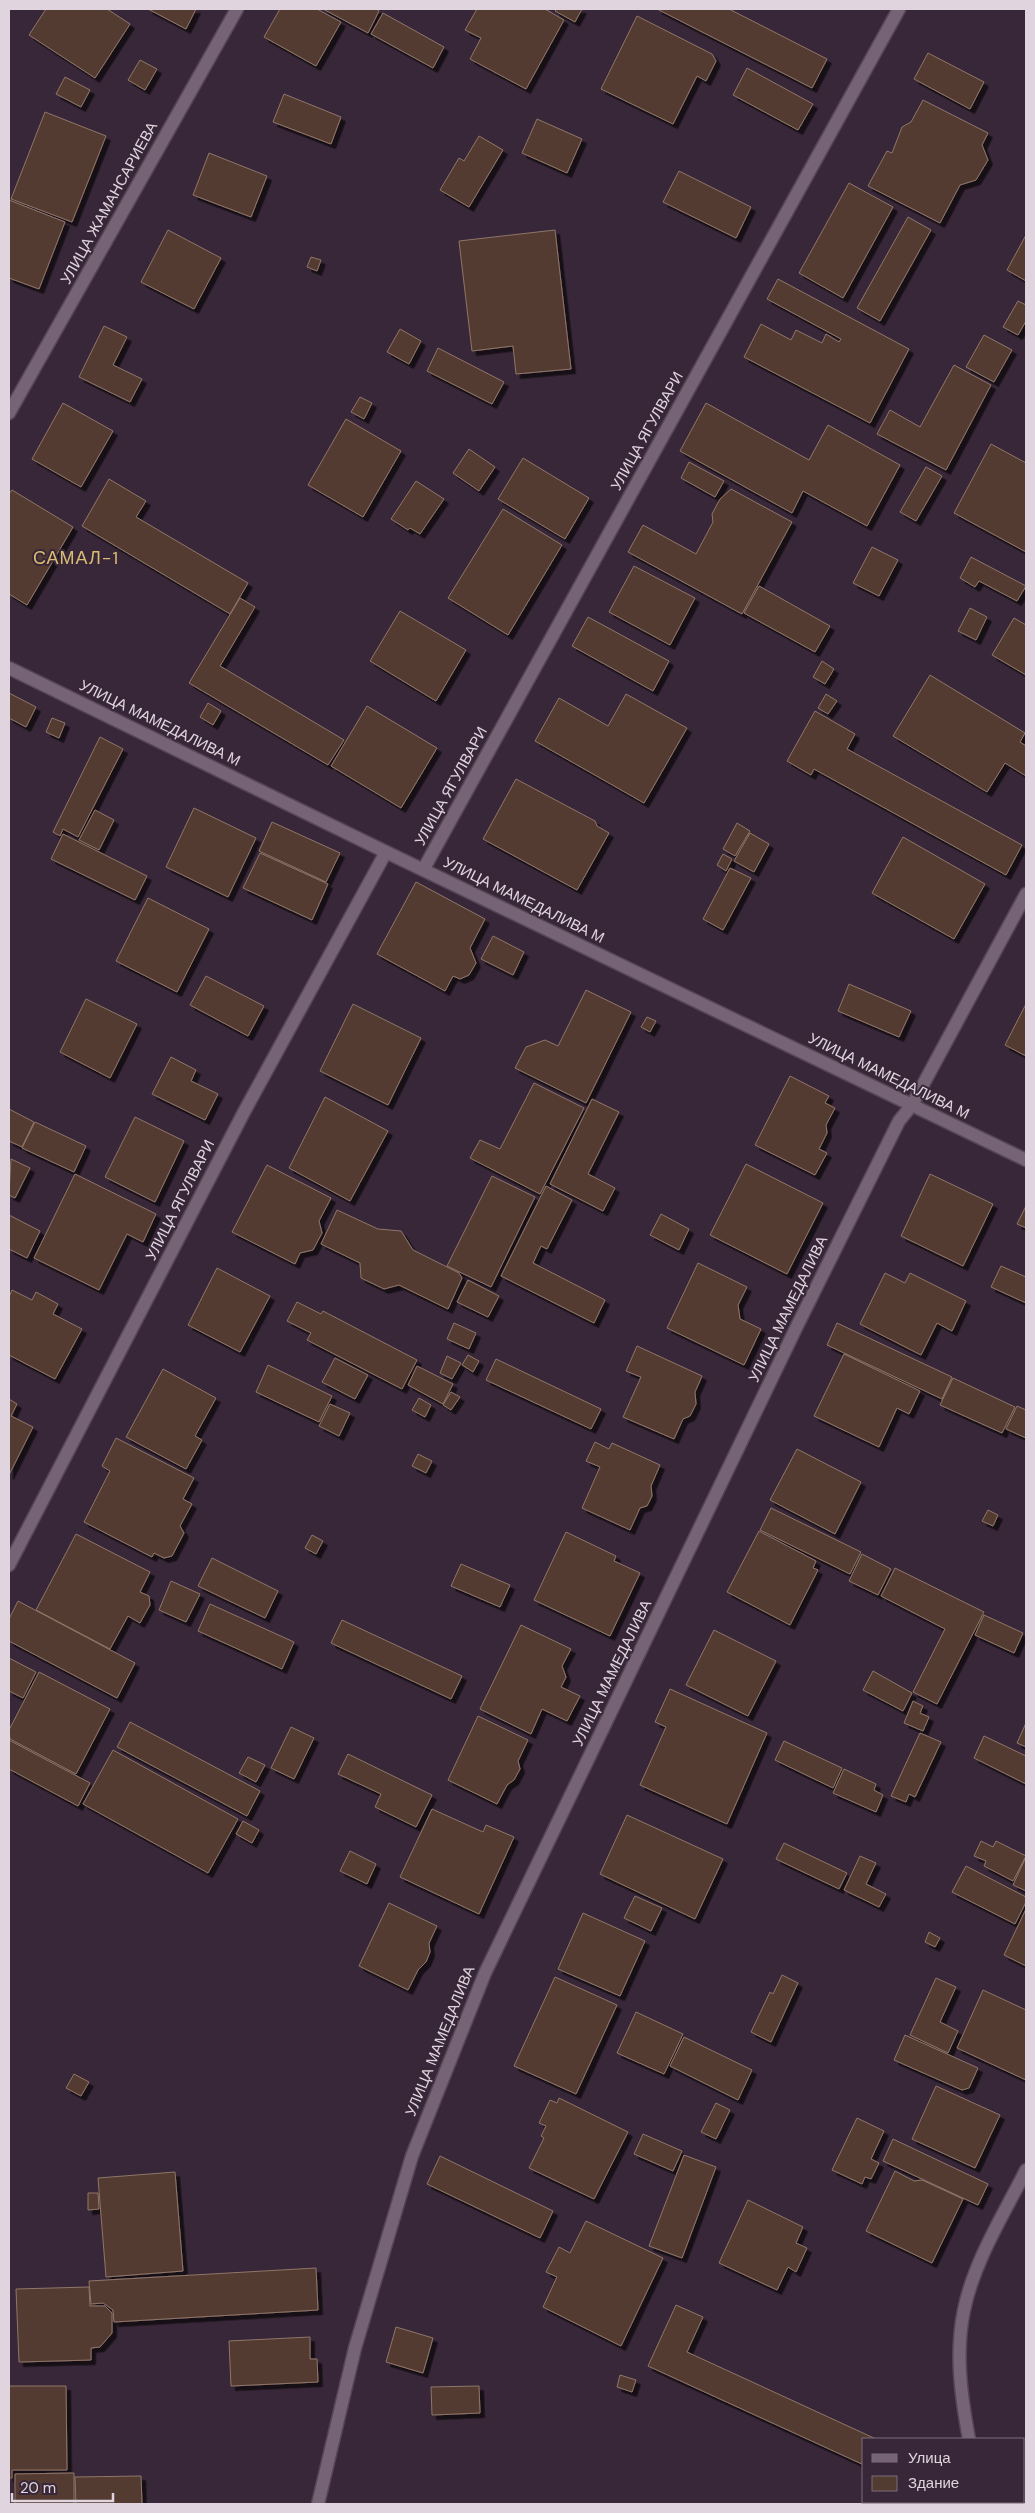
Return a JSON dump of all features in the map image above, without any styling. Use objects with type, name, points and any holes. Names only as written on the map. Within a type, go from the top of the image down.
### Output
[{"type":"street","name":"УЛИЦА ЖАМАНСАРИЕВА","points":[[9,413],[237,9]]},
{"type":"street","name":"УЛИЦА ЯГУЛВАРИ","points":[[423,870],[900,9]]},
{"type":"street","name":"УЛИЦА МАМЕДАЛИВА М","points":[[9,668],[423,870],[1026,1160]]},
{"type":"street","name":"УЛИЦА ЯГУЛВАРИ","points":[[9,1565],[244,1112],[386,852]]},
{"type":"street","name":"УЛИЦА МАМЕДАЛИВА","points":[[318,2504],[356,2348],[412,2156],[485,1973],[797,1326],[899,1121],[912,1105],[1026,894]]},
{"type":"street","points":[[969,2438],[961,2398],[959,2350],[964,2309],[989,2243],[1026,2170]]},
{"type":"building","points":[[46,9],[107,9],[130,24],[95,78],[29,35]]},
{"type":"building","points":[[148,9],[196,9],[186,29]]},
{"type":"building","points":[[280,9],[317,9],[341,22],[316,66],[264,37]]},
{"type":"building","points":[[323,9],[376,9],[379,11],[368,33]]},
{"type":"building","points":[[477,9],[545,9],[564,20],[526,89],[470,59],[481,38],[465,30]]},
{"type":"building","points":[[557,9],[582,9],[575,22],[555,11]]},
{"type":"building","points":[[657,9],[729,9],[827,59],[812,88]]},
{"type":"building","points":[[383,13],[444,47],[433,68],[371,34]]},
{"type":"building","points":[[637,16],[712,54],[716,61],[706,81],[697,76],[673,124],[601,89]]},
{"type":"building","points":[[928,53],[984,82],[970,109],[914,79]]},
{"type":"building","points":[[140,60],[157,69],[145,90],[128,80]]},
{"type":"building","points":[[747,68],[813,104],[798,130],[733,95]]},
{"type":"building","points":[[65,77],[90,90],[81,107],[56,94]]},
{"type":"building","points":[[284,94],[341,117],[331,144],[273,122]]},
{"type":"building","points":[[923,100],[988,133],[982,145],[988,160],[976,180],[960,185],[940,223],[868,186],[887,151],[892,153],[902,127],[911,122]]},
{"type":"building","points":[[45,112],[106,136],[72,222],[11,199]]},
{"type":"building","points":[[537,119],[582,139],[567,173],[522,153]]},
{"type":"building","points":[[479,136],[503,150],[469,207],[440,190],[459,158],[464,161]]},
{"type":"building","points":[[209,153],[267,176],[251,217],[193,195]]},
{"type":"building","points":[[679,171],[751,207],[736,238],[663,202]]},
{"type":"building","points":[[849,183],[893,207],[843,298],[799,273]]},
{"type":"building","points":[[9,200],[65,222],[39,289],[9,278]]},
{"type":"building","points":[[908,217],[931,230],[880,321],[857,308]]},
{"type":"building","points":[[168,230],[221,258],[194,309],[141,282]]},
{"type":"building","points":[[555,230],[571,369],[516,374],[513,346],[472,351],[459,241]]},
{"type":"building","points":[[1026,235],[1026,281],[1007,270]]},
{"type":"building","points":[[311,257],[321,260],[317,271],[307,267]]},
{"type":"building","points":[[778,279],[909,349],[870,423],[744,357],[761,324],[791,340],[796,330],[822,343],[826,334],[839,342],[841,339],[767,299]]},
{"type":"building","points":[[1018,301],[1026,305],[1026,321],[1018,335],[1003,327]]},
{"type":"building","points":[[104,326],[127,337],[113,365],[142,379],[130,402],[79,377]]},
{"type":"building","points":[[400,329],[421,341],[409,364],[387,352]]},
{"type":"building","points":[[984,335],[1012,350],[994,382],[966,367]]},
{"type":"building","points":[[438,348],[504,382],[492,404],[427,371]]},
{"type":"building","points":[[954,365],[991,385],[946,470],[877,434],[890,410],[920,427]]},
{"type":"building","points":[[360,397],[372,403],[364,419],[351,412]]},
{"type":"building","points":[[63,403],[113,431],[81,487],[32,459]]},
{"type":"building","points":[[706,403],[809,460],[828,425],[900,465],[867,526],[803,491],[792,513],[680,451]]},
{"type":"building","points":[[346,419],[401,451],[363,517],[308,485]]},
{"type":"building","points":[[991,444],[1026,463],[1026,552],[954,513]]},
{"type":"building","points":[[469,449],[495,467],[479,491],[453,473]]},
{"type":"building","points":[[523,458],[589,498],[565,539],[498,499]]},
{"type":"building","points":[[689,462],[724,481],[715,497],[681,478]]},
{"type":"building","points":[[926,467],[942,476],[916,521],[900,512]]},
{"type":"building","points":[[109,479],[146,501],[136,517],[248,583],[230,614],[82,526]]},
{"type":"building","points":[[416,481],[444,499],[420,534],[410,528],[408,530],[391,519]]},
{"type":"building","points":[[731,489],[792,522],[742,614],[628,552],[643,525],[696,554],[713,522],[712,514],[720,499]]},
{"type":"building","points":[[12,490],[73,527],[27,605],[9,594],[9,494]]},
{"type":"building","points":[[503,509],[562,545],[508,635],[448,598]]},
{"type":"building","points":[[872,547],[898,560],[879,596],[853,583]]},
{"type":"building","points":[[971,557],[1026,586],[1017,601],[979,581],[975,587],[960,578]]},
{"type":"building","points":[[634,566],[695,598],[670,645],[609,612]]},
{"type":"building","points":[[759,586],[830,626],[815,652],[744,613]]},
{"type":"building","points":[[240,598],[255,607],[220,666],[344,740],[328,765],[189,683]]},
{"type":"building","points":[[970,608],[987,617],[976,640],[958,631]]},
{"type":"building","points":[[400,611],[466,650],[436,701],[370,661]]},
{"type":"building","points":[[588,617],[669,661],[653,691],[572,646]]},
{"type":"building","points":[[1014,618],[1026,625],[1026,675],[992,655]]},
{"type":"building","points":[[822,661],[834,669],[825,684],[813,677]]},
{"type":"building","points":[[930,675],[1025,733],[1020,742],[1026,746],[1026,776],[1005,763],[987,792],[893,736]]},
{"type":"building","points":[[9,693],[36,707],[26,727],[9,718]]},
{"type":"building","points":[[626,694],[687,728],[644,803],[535,741],[559,698],[608,726]]},
{"type":"building","points":[[826,694],[837,701],[828,714],[818,708]]},
{"type":"building","points":[[208,703],[221,711],[213,725],[200,717]]},
{"type":"building","points":[[367,706],[437,748],[401,808],[331,766]]},
{"type":"building","points":[[815,711],[855,734],[847,749],[1022,845],[1006,875],[814,769],[811,775],[787,761]]},
{"type":"building","points":[[52,718],[65,723],[59,738],[46,732]]},
{"type":"building","points":[[100,737],[123,749],[78,837],[63,829],[60,836],[53,832]]},
{"type":"building","points":[[516,779],[595,821],[597,826],[609,833],[577,890],[483,839]]},
{"type":"building","points":[[194,808],[256,838],[228,897],[166,867]]},
{"type":"building","points":[[95,810],[114,820],[99,850],[79,840]]},
{"type":"building","points":[[272,822],[340,853],[326,882],[259,851]]},
{"type":"building","points":[[737,823],[750,831],[735,856],[723,849]]},
{"type":"building","points":[[750,833],[769,844],[754,872],[734,861]]},
{"type":"building","points":[[63,834],[147,876],[135,900],[51,859]]},
{"type":"building","points":[[903,837],[985,884],[954,939],[872,893]]},
{"type":"building","points":[[260,853],[328,884],[312,920],[243,888]]},
{"type":"building","points":[[723,854],[732,859],[726,871],[717,865]]},
{"type":"building","points":[[730,868],[751,878],[723,930],[703,919]]},
{"type":"building","points":[[416,882],[485,919],[470,948],[476,963],[469,975],[460,979],[453,976],[445,991],[377,954]]},
{"type":"building","points":[[148,898],[209,929],[177,992],[116,961]]},
{"type":"building","points":[[493,936],[524,952],[513,975],[481,959]]},
{"type":"building","points":[[206,976],[264,1006],[248,1036],[190,1005]]},
{"type":"building","points":[[849,984],[911,1011],[899,1037],[838,1011]]},
{"type":"building","points":[[586,990],[631,1012],[586,1103],[515,1068],[526,1047],[545,1040],[558,1046]]},
{"type":"building","points":[[86,999],[137,1024],[110,1078],[60,1052]]},
{"type":"building","points":[[353,1004],[421,1038],[388,1105],[320,1071]]},
{"type":"building","points":[[1026,1004],[1026,1056],[1005,1045]]},
{"type":"building","points":[[647,1017],[656,1021],[650,1032],[641,1027]]},
{"type":"building","points":[[171,1057],[196,1070],[191,1081],[218,1094],[205,1120],[152,1094]]},
{"type":"building","points":[[790,1076],[829,1096],[825,1103],[835,1108],[826,1125],[827,1133],[819,1149],[827,1153],[815,1175],[755,1145]]},
{"type":"building","points":[[534,1083],[584,1108],[540,1194],[470,1158],[480,1140],[500,1149]]},
{"type":"building","points":[[325,1097],[388,1131],[350,1201],[289,1168]]},
{"type":"building","points":[[592,1099],[619,1112],[588,1174],[615,1188],[603,1211],[550,1184]]},
{"type":"building","points":[[9,1109],[34,1122],[22,1147],[9,1141]]},
{"type":"building","points":[[135,1117],[184,1141],[155,1202],[105,1177]]},
{"type":"building","points":[[35,1122],[86,1146],[74,1172],[22,1148]]},
{"type":"building","points":[[11,1159],[30,1168],[15,1198],[9,1195]]},
{"type":"building","points":[[746,1164],[823,1203],[787,1274],[710,1235]]},
{"type":"building","points":[[267,1165],[331,1198],[319,1221],[322,1233],[313,1250],[300,1253],[295,1264],[232,1232]]},
{"type":"building","points":[[75,1174],[156,1214],[143,1242],[127,1234],[99,1290],[34,1258]]},
{"type":"building","points":[[930,1174],[993,1204],[963,1266],[901,1236]]},
{"type":"building","points":[[492,1176],[535,1197],[491,1287],[447,1266]]},
{"type":"building","points":[[546,1186],[572,1200],[547,1249],[541,1246],[533,1263],[605,1300],[594,1323],[501,1276]]},
{"type":"building","points":[[1026,1206],[1026,1228],[1017,1224]]},
{"type":"building","points":[[337,1210],[378,1229],[401,1231],[413,1250],[459,1273],[462,1278],[448,1309],[399,1285],[384,1289],[361,1278],[360,1263],[321,1244]]},
{"type":"building","points":[[661,1214],[689,1229],[679,1250],[650,1235]]},
{"type":"building","points":[[9,1215],[40,1231],[27,1258],[9,1249]]},
{"type":"building","points":[[698,1263],[747,1287],[738,1305],[740,1319],[761,1329],[744,1365],[667,1328]]},
{"type":"building","points":[[1001,1266],[1026,1277],[1026,1303],[991,1287]]},
{"type":"building","points":[[217,1268],[270,1296],[240,1352],[188,1325]]},
{"type":"building","points":[[885,1273],[905,1283],[910,1273],[966,1301],[952,1331],[937,1323],[921,1355],[860,1324]]},
{"type":"building","points":[[468,1280],[499,1296],[488,1317],[457,1302]]},
{"type":"building","points":[[12,1290],[32,1300],[36,1292],[58,1304],[53,1314],[82,1329],[55,1379],[9,1355],[9,1297]]},
{"type":"building","points":[[297,1302],[321,1314],[323,1311],[417,1360],[402,1389],[307,1340],[311,1333],[287,1321]]},
{"type":"building","points":[[454,1323],[476,1333],[469,1349],[447,1339]]},
{"type":"building","points":[[837,1323],[952,1377],[942,1399],[827,1345]]},
{"type":"building","points":[[637,1346],[702,1376],[695,1392],[696,1404],[690,1416],[683,1419],[674,1439],[623,1417],[641,1377],[626,1371]]},
{"type":"building","points":[[844,1354],[920,1391],[909,1414],[897,1408],[879,1447],[814,1416]]},
{"type":"building","points":[[468,1355],[479,1361],[473,1372],[462,1365]]},
{"type":"building","points":[[447,1356],[461,1363],[452,1379],[440,1373]]},
{"type":"building","points":[[335,1358],[368,1375],[355,1399],[322,1382]]},
{"type":"building","points":[[496,1359],[601,1409],[591,1429],[486,1380]]},
{"type":"building","points":[[268,1365],[332,1396],[319,1422],[256,1392]]},
{"type":"building","points":[[417,1366],[453,1384],[443,1404],[408,1385]]},
{"type":"building","points":[[163,1369],[216,1398],[195,1436],[202,1440],[186,1469],[126,1437]]},
{"type":"building","points":[[953,1378],[1015,1407],[1002,1433],[940,1405]]},
{"type":"building","points":[[451,1392],[460,1397],[451,1410],[443,1405]]},
{"type":"building","points":[[419,1398],[431,1405],[425,1417],[412,1410]]},
{"type":"building","points":[[9,1399],[17,1404],[11,1416],[33,1427],[9,1475]]},
{"type":"building","points":[[330,1404],[350,1413],[339,1436],[319,1426]]},
{"type":"building","points":[[1017,1406],[1026,1410],[1026,1438],[1006,1429]]},
{"type":"building","points":[[116,1438],[194,1478],[183,1499],[192,1504],[180,1526],[184,1533],[172,1556],[164,1558],[154,1553],[152,1557],[84,1522],[110,1471],[102,1466]]},
{"type":"building","points":[[595,1442],[609,1449],[612,1443],[660,1465],[651,1486],[652,1496],[647,1506],[640,1508],[630,1530],[582,1508],[600,1467],[586,1461]]},
{"type":"building","points":[[797,1449],[861,1482],[835,1534],[770,1500]]},
{"type":"building","points":[[418,1454],[432,1461],[426,1473],[412,1466]]},
{"type":"building","points":[[771,1508],[861,1552],[850,1574],[760,1530]]},
{"type":"building","points":[[988,1510],[998,1515],[993,1526],[982,1521]]},
{"type":"building","points":[[759,1531],[816,1561],[813,1568],[818,1570],[790,1625],[727,1592]]},
{"type":"building","points":[[566,1532],[616,1556],[614,1561],[640,1573],[610,1636],[534,1600]]},
{"type":"building","points":[[76,1534],[150,1572],[140,1592],[149,1596],[150,1605],[140,1623],[128,1616],[110,1649],[36,1610]]},
{"type":"building","points":[[312,1535],[323,1541],[316,1554],[305,1548]]},
{"type":"building","points":[[862,1554],[891,1569],[878,1595],[849,1581]]},
{"type":"building","points":[[212,1558],[278,1591],[265,1618],[198,1586]]},
{"type":"building","points":[[461,1564],[510,1585],[500,1607],[451,1586]]},
{"type":"building","points":[[895,1568],[984,1612],[937,1704],[913,1692],[945,1629],[881,1596]]},
{"type":"building","points":[[171,1581],[200,1594],[186,1622],[159,1610]]},
{"type":"building","points":[[18,1601],[135,1663],[117,1698],[9,1641],[9,1619]]},
{"type":"building","points":[[210,1604],[294,1642],[282,1669],[198,1631]]},
{"type":"building","points":[[984,1615],[1023,1633],[1014,1653],[975,1635]]},
{"type":"building","points":[[342,1620],[462,1676],[451,1699],[331,1643]]},
{"type":"building","points":[[521,1625],[571,1649],[562,1666],[566,1677],[561,1687],[580,1696],[567,1721],[542,1709],[531,1734],[480,1709]]},
{"type":"building","points":[[714,1630],[776,1661],[748,1716],[686,1685]]},
{"type":"building","points":[[9,1658],[36,1672],[23,1698],[9,1691]]},
{"type":"building","points":[[873,1671],[912,1693],[903,1711],[863,1690]]},
{"type":"building","points":[[39,1672],[110,1709],[76,1774],[10,1739],[9,1730]]},
{"type":"building","points":[[670,1689],[767,1733],[727,1824],[640,1785],[666,1727],[655,1722]]},
{"type":"building","points":[[913,1701],[923,1706],[920,1713],[929,1717],[923,1731],[904,1723]]},
{"type":"building","points":[[478,1716],[528,1740],[518,1761],[520,1769],[514,1780],[507,1785],[497,1804],[448,1780]]},
{"type":"building","points":[[130,1722],[260,1791],[247,1816],[117,1747]]},
{"type":"building","points":[[1026,1723],[1026,1747],[1017,1743]]},
{"type":"building","points":[[291,1727],[314,1738],[294,1779],[271,1768]]},
{"type":"building","points":[[920,1733],[941,1742],[915,1797],[909,1794],[906,1802],[891,1796]]},
{"type":"building","points":[[984,1736],[1026,1756],[1026,1784],[974,1758]]},
{"type":"building","points":[[9,1740],[90,1783],[78,1806],[9,1769]]},
{"type":"building","points":[[784,1741],[842,1768],[833,1788],[775,1760]]},
{"type":"building","points":[[113,1750],[238,1819],[208,1873],[83,1804]]},
{"type":"building","points":[[348,1754],[432,1795],[416,1827],[375,1807],[381,1794],[338,1774]]},
{"type":"building","points":[[248,1757],[265,1765],[256,1782],[239,1773]]},
{"type":"building","points":[[844,1769],[876,1784],[874,1790],[883,1795],[876,1812],[833,1793]]},
{"type":"building","points":[[432,1809],[483,1832],[486,1825],[514,1837],[479,1914],[400,1877]]},
{"type":"building","points":[[627,1815],[723,1859],[695,1919],[600,1874]]},
{"type":"building","points":[[243,1821],[259,1830],[252,1843],[236,1834]]},
{"type":"building","points":[[981,1841],[993,1847],[996,1841],[1026,1856],[1013,1881],[984,1866],[986,1861],[974,1856]]},
{"type":"building","points":[[784,1843],[847,1873],[839,1889],[776,1859]]},
{"type":"building","points":[[350,1851],[376,1864],[367,1884],[340,1871]]},
{"type":"building","points":[[860,1856],[876,1863],[866,1884],[886,1894],[879,1907],[844,1890]]},
{"type":"building","points":[[1026,1859],[1026,1891],[1013,1885]]},
{"type":"building","points":[[966,1866],[1026,1897],[1026,1902],[1015,1924],[952,1892]]},
{"type":"building","points":[[635,1896],[662,1908],[651,1931],[624,1918]]},
{"type":"building","points":[[389,1903],[437,1926],[429,1943],[430,1952],[426,1962],[418,1970],[408,1990],[359,1966]]},
{"type":"building","points":[[1026,1909],[1026,1966],[1004,1955]]},
{"type":"building","points":[[583,1913],[645,1941],[620,1996],[558,1969]]},
{"type":"building","points":[[929,1932],[940,1938],[935,1947],[925,1942]]},
{"type":"building","points":[[782,1975],[798,1983],[771,2042],[751,2032],[770,1992],[773,1994]]},
{"type":"building","points":[[555,1977],[617,2005],[576,2094],[514,2066]]},
{"type":"building","points":[[936,1978],[956,1987],[940,2022],[958,2031],[948,2053],[910,2035]]},
{"type":"building","points":[[983,1990],[1026,2010],[1026,2080],[957,2048]]},
{"type":"building","points":[[636,2012],[683,2034],[664,2074],[617,2053]]},
{"type":"building","points":[[905,2035],[978,2068],[969,2088],[962,2090],[894,2060]]},
{"type":"building","points":[[684,2037],[752,2070],[738,2100],[670,2066]]},
{"type":"building","points":[[74,2074],[89,2082],[81,2096],[66,2088]]},
{"type":"building","points":[[936,2086],[1000,2115],[975,2168],[912,2139]]},
{"type":"building","points":[[559,2098],[628,2132],[594,2199],[529,2168],[544,2138],[541,2136],[546,2126],[539,2123],[550,2100],[557,2103]]},
{"type":"building","points":[[716,2103],[730,2110],[716,2139],[701,2132]]},
{"type":"building","points":[[857,2118],[884,2131],[871,2159],[879,2163],[871,2179],[865,2177],[862,2184],[832,2170]]},
{"type":"building","points":[[643,2134],[682,2151],[673,2171],[634,2154]]},
{"type":"building","points":[[893,2139],[988,2184],[978,2205],[883,2161]]},
{"type":"building","points":[[684,2155],[716,2167],[682,2258],[649,2246]]},
{"type":"building","points":[[440,2156],[553,2211],[540,2238],[427,2184]]},
{"type":"building","points":[[895,2171],[914,2181],[922,2180],[963,2199],[932,2263],[866,2231]]},
{"type":"building","points":[[175,2172],[183,2271],[106,2277],[98,2178]]},
{"type":"building","points":[[88,2193],[98,2193],[99,2209],[88,2210]]},
{"type":"building","points":[[748,2200],[803,2227],[796,2243],[807,2248],[796,2272],[788,2267],[777,2290],[719,2263]]},
{"type":"building","points":[[586,2221],[663,2258],[621,2346],[543,2307],[557,2277],[546,2272],[559,2247],[570,2253]]},
{"type":"building","points":[[316,2268],[318,2310],[114,2322],[113,2310],[103,2303],[91,2304],[89,2281]]},
{"type":"building","points":[[89,2287],[90,2306],[105,2306],[112,2313],[112,2333],[100,2347],[91,2348],[91,2360],[19,2362],[16,2289]]},
{"type":"building","points":[[676,2305],[703,2317],[687,2352],[874,2438],[862,2438],[862,2464],[648,2366]]},
{"type":"building","points":[[396,2327],[433,2338],[423,2373],[386,2362]]},
{"type":"building","points":[[310,2337],[310,2359],[317,2359],[318,2382],[231,2386],[229,2341]]},
{"type":"building","points":[[620,2375],[636,2380],[632,2392],[617,2387]]},
{"type":"building","points":[[9,2386],[66,2386],[67,2470],[12,2470],[12,2478],[9,2478]]},
{"type":"building","points":[[479,2386],[480,2413],[432,2415],[431,2387]]},
{"type":"building","points":[[74,2473],[74,2504],[15,2504],[15,2474]]},
{"type":"building","points":[[141,2476],[142,2504],[76,2504],[75,2477]]},
{"type":"district","name":"САМАЛ-1","points":[[76,558]]}]
